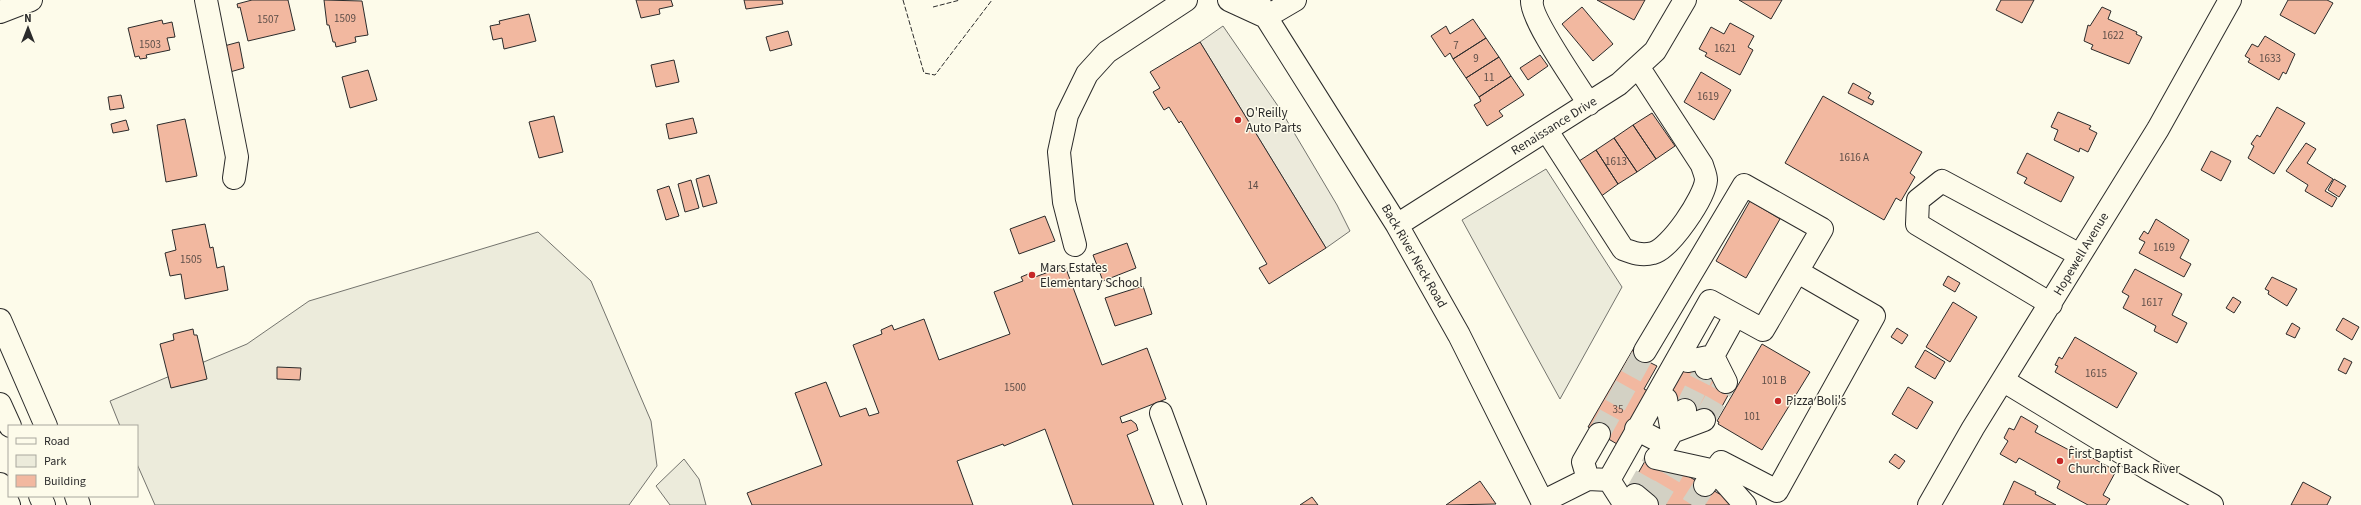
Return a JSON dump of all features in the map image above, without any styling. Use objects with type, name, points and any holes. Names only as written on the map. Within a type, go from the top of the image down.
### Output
[{"type":"street","points":[[0,2],[7,0]]},
{"type":"street","points":[[0,12],[31,0]]},
{"type":"street","points":[[206,0],[237,157],[234,178]]},
{"type":"street","points":[[1075,245],[1064,202],[1059,152],[1067,115],[1087,74],[1107,52],[1186,0]]},
{"type":"street","points":[[1229,0],[1262,8],[1295,0]]},
{"type":"street","points":[[1532,0],[1531,6],[1539,24],[1589,104]]},
{"type":"street","name":"Renaissance Drive","points":[[1397,225],[1589,104],[1639,68],[1654,51],[1685,0]]},
{"type":"street","name":"Hopewell Avenue","points":[[1929,505],[1973,428],[2004,381],[2158,129],[2230,0]]},
{"type":"street","name":"Back River Neck Road","points":[[1262,8],[1397,225],[1459,335],[1543,504]]},
{"type":"street","points":[[1547,131],[1624,248],[1636,254],[1654,253],[1672,240],[1701,196],[1706,180],[1702,165],[1639,68]]},
{"type":"street","points":[[2051,304],[1916,224],[1918,200],[1942,181],[2080,255]]},
{"type":"street","points":[[1645,351],[1744,185],[1822,229],[1763,330],[1710,301],[1688,302],[1668,313]]},
{"type":"street","points":[[1636,429],[1667,450],[1714,473],[1777,491],[1874,316],[1798,272]]},
{"type":"street","points":[[1543,504],[1599,480],[1636,429],[1710,301]]},
{"type":"street","points":[[1726,382],[1702,362],[1735,316]]},
{"type":"street","points":[[0,320],[46,425]]},
{"type":"street","points":[[2004,381],[2150,470],[2212,505]]},
{"type":"street","points":[[1666,399],[1667,450]]},
{"type":"street","points":[[0,404],[10,425]]},
{"type":"street","points":[[1667,450],[1685,410]]},
{"type":"street","points":[[1161,413],[1195,505]]},
{"type":"street","points":[[1667,450],[1704,420]]},
{"type":"street","points":[[1599,434],[1583,462],[1599,480],[1636,502]]},
{"type":"street","points":[[1714,473],[1739,503]]},
{"type":"street","points":[[0,484],[9,505]]},
{"type":"green space","points":[[1546,169],[1622,287],[1560,399],[1462,220]]},
{"type":"green space","points":[[538,232],[591,281],[651,421],[657,466],[629,505],[155,505],[138,466],[138,425],[120,425],[110,401],[247,344],[309,301]]},
{"type":"green space","points":[[684,459],[699,479],[706,505],[670,505],[656,486]]},
{"type":"shaded area","points":[[1223,26],[1280,109],[1337,205],[1350,231],[1326,248],[1200,42]]},
{"type":"building","points":[[252,0],[288,0],[295,30],[248,41],[240,7],[238,8],[237,4]]},
{"type":"building","points":[[324,0],[362,1],[368,35],[355,37],[356,42],[336,47],[335,42],[333,42],[329,25],[327,25]]},
{"type":"building","points":[[636,0],[671,0],[673,6],[659,9],[660,14],[641,18]]},
{"type":"building","points":[[744,0],[782,0],[783,4],[746,9]]},
{"type":"building","points":[[1597,0],[1645,0],[1634,20]]},
{"type":"building","points":[[1739,0],[1782,0],[1771,19]]},
{"type":"building","points":[[2001,0],[2034,0],[2022,23],[1996,10]]},
{"type":"building","points":[[2288,0],[2327,0],[2333,3],[2315,34],[2280,15]]},
{"type":"building","points":[[1582,7],[1613,44],[1593,61],[1562,24]]},
{"type":"building","points":[[2102,7],[2111,11],[2108,19],[2137,32],[2136,34],[2142,37],[2129,64],[2091,49],[2093,45],[2084,41],[2088,25],[2090,26]]},
{"type":"building","points":[[529,14],[536,41],[504,49],[502,38],[493,40],[490,26],[500,24],[499,21]]},
{"type":"building","points":[[1473,19],[1486,38],[1453,59],[1450,53],[1445,57],[1431,36],[1446,26],[1450,34]]},
{"type":"building","points":[[162,20],[163,24],[172,22],[175,37],[167,38],[170,50],[146,55],[147,58],[140,59],[139,56],[135,57],[128,28]]},
{"type":"building","points":[[1730,23],[1754,36],[1748,47],[1753,50],[1740,75],[1705,56],[1707,53],[1699,49],[1711,27],[1724,34]]},
{"type":"building","points":[[788,31],[792,45],[770,51],[766,37]]},
{"type":"building","points":[[2265,36],[2295,54],[2286,74],[2283,72],[2279,80],[2248,62],[2250,59],[2245,56],[2252,44],[2258,47]]},
{"type":"building","points":[[1486,38],[1499,57],[1466,78],[1453,59]]},
{"type":"building","points":[[239,42],[244,68],[230,72],[224,46]]},
{"type":"building","points":[[1200,42],[1326,248],[1269,284],[1259,268],[1267,264],[1181,121],[1179,123],[1169,107],[1164,110],[1153,92],[1160,88],[1150,72]]},
{"type":"building","points":[[1540,55],[1548,66],[1528,80],[1520,68]]},
{"type":"building","points":[[1499,57],[1511,76],[1479,97],[1466,78]]},
{"type":"building","points":[[674,60],[679,82],[656,87],[651,65]]},
{"type":"building","points":[[368,70],[377,100],[350,108],[342,77]]},
{"type":"building","points":[[1701,72],[1731,90],[1714,120],[1684,102]]},
{"type":"building","points":[[1511,76],[1524,95],[1499,111],[1503,116],[1487,126],[1474,105],[1481,101],[1479,97]]},
{"type":"building","points":[[1853,83],[1871,93],[1868,98],[1874,101],[1872,105],[1848,93]]},
{"type":"building","points":[[121,95],[124,108],[110,110],[108,97]]},
{"type":"building","points":[[1823,96],[1922,152],[1910,173],[1915,177],[1901,201],[1896,198],[1884,220],[1785,163]]},
{"type":"building","points":[[2277,107],[2305,123],[2274,174],[2248,158],[2254,146],[2251,144],[2257,135],[2260,137]]},
{"type":"building","points":[[2058,112],[2091,126],[2089,129],[2097,133],[2088,152],[2080,148],[2079,152],[2054,140],[2058,130],[2051,127]]},
{"type":"building","points":[[1652,113],[1675,146],[1656,159],[1633,125]]},
{"type":"building","points":[[554,116],[563,152],[539,158],[529,122]]},
{"type":"building","points":[[693,118],[697,133],[669,139],[666,124]]},
{"type":"building","points":[[185,119],[197,176],[166,182],[157,125]]},
{"type":"building","points":[[126,120],[129,130],[113,133],[111,124]]},
{"type":"building","points":[[1633,125],[1656,159],[1637,172],[1614,138]]},
{"type":"building","points":[[1614,138],[1637,172],[1618,184],[1596,150]]},
{"type":"building","points":[[2306,143],[2316,149],[2307,163],[2333,179],[2325,191],[2337,198],[2332,207],[2305,191],[2308,185],[2286,171]]},
{"type":"building","points":[[1596,150],[1618,184],[1600,197],[1576,163]]},
{"type":"building","points":[[2211,151],[2231,161],[2221,181],[2201,170]]},
{"type":"building","points":[[2027,153],[2074,177],[2061,202],[2024,183],[2027,178],[2017,173]]},
{"type":"building","points":[[709,175],[717,203],[703,207],[696,179]]},
{"type":"building","points":[[2334,179],[2346,186],[2339,197],[2328,190]]},
{"type":"building","points":[[691,180],[699,208],[685,212],[678,184]]},
{"type":"building","points":[[669,186],[679,216],[666,220],[657,190]]},
{"type":"building","points":[[1750,201],[1780,219],[1746,278],[1716,261]]},
{"type":"building","points":[[1045,216],[1055,241],[1019,254],[1010,229]]},
{"type":"building","points":[[2156,219],[2189,240],[2180,258],[2191,264],[2184,277],[2139,253],[2145,242],[2139,239],[2144,231],[2148,234]]},
{"type":"building","points":[[205,224],[210,248],[213,247],[217,268],[224,266],[228,290],[185,299],[181,274],[170,276],[165,253],[176,250],[172,230]]},
{"type":"building","points":[[1127,243],[1136,268],[1103,281],[1093,255]]},
{"type":"building","points":[[1065,266],[1102,365],[1147,348],[1166,399],[1120,417],[1122,423],[1131,420],[1136,424],[1138,430],[1127,435],[1154,505],[1073,505],[1045,429],[1004,446],[1003,444],[957,461],[973,505],[752,505],[747,493],[822,465],[795,393],[826,382],[840,417],[866,408],[869,416],[879,413],[853,345],[882,334],[881,330],[892,325],[894,330],[924,319],[939,360],[1010,334],[994,292],[1023,281],[1021,277],[1033,272],[1035,277]]},
{"type":"building","points":[[2135,269],[2182,294],[2172,315],[2187,323],[2177,343],[2154,331],[2156,326],[2123,308],[2129,296],[2122,292]]},
{"type":"building","points":[[1948,276],[1960,283],[1955,292],[1943,285]]},
{"type":"building","points":[[2272,277],[2297,289],[2287,306],[2268,294],[2269,291],[2265,289]]},
{"type":"building","points":[[1143,286],[1152,314],[1115,326],[1105,298]]},
{"type":"building","points":[[2233,297],[2241,302],[2234,313],[2226,308]]},
{"type":"building","points":[[1953,302],[1977,317],[1950,362],[1926,347]]},
{"type":"building","points":[[2343,318],[2359,327],[2352,340],[2336,330]]},
{"type":"building","points":[[2292,323],[2300,328],[2295,338],[2286,334]]},
{"type":"building","points":[[1897,328],[1908,335],[1902,344],[1891,337]]},
{"type":"building","points":[[193,329],[194,335],[197,335],[207,379],[171,388],[160,344],[174,340],[173,334]]},
{"type":"building","points":[[2075,337],[2137,373],[2117,408],[2055,372],[2058,366],[2055,365],[2059,357],[2062,359]]},
{"type":"building","points":[[1762,344],[1810,372],[1762,450],[1718,424],[1719,422],[1717,421]]},
{"type":"building","points":[[1635,346],[1652,355],[1649,362],[1657,366],[1644,389],[1648,391],[1617,444],[1588,427]]},
{"type":"building","points":[[1925,350],[1945,362],[1935,379],[1915,367]]},
{"type":"building","points":[[2344,358],[2352,362],[2346,374],[2338,370]]},
{"type":"building","points":[[1688,361],[1733,386],[1712,425],[1662,397]]},
{"type":"building","points":[[277,367],[301,368],[300,380],[277,379]]},
{"type":"building","points":[[1908,387],[1933,402],[1917,429],[1892,414]]},
{"type":"building","name":"First Baptist Church of Back River","points":[[2021,416],[2038,426],[2035,432],[2069,450],[2071,446],[2116,471],[2103,495],[2110,499],[2106,505],[2088,505],[2057,488],[2060,481],[2019,458],[2016,463],[2000,454],[2008,441],[2004,438],[2009,428],[2014,430]]},
{"type":"building","points":[[1649,454],[1739,505],[1653,505],[1628,491]]},
{"type":"building","points":[[1895,454],[1905,461],[1899,469],[1889,462]]},
{"type":"building","points":[[1480,481],[1496,504],[1446,505]]},
{"type":"building","points":[[2014,481],[2036,492],[2035,494],[2056,505],[2003,505]]},
{"type":"building","points":[[2303,482],[2331,497],[2327,505],[2291,505]]},
{"type":"building","points":[[1312,497],[1318,505],[1300,505]]},
{"type":"tunnel","points":[[1599,434],[1645,351]]},
{"type":"tunnel","points":[[1685,410],[1705,370]]},
{"type":"tunnel","points":[[1704,420],[1726,382]]},
{"type":"tunnel","points":[[1635,495],[1656,458]]},
{"type":"tunnel","points":[[1653,505],[1675,468]]},
{"type":"tunnel","points":[[1692,505],[1705,485]]},
{"type":"fence","points":[[903,0],[924,73],[935,75],[992,0]]},
{"type":"fence","points":[[933,7],[960,0]]},
{"type":"place","name":"O'Reilly Auto Parts","points":[[1238,120]]},
{"type":"place","name":"Mars Estates Elementary School","points":[[1032,275]]},
{"type":"place","name":"Pizza Boli's","points":[[1778,401]]},
{"type":"place","name":"First Baptist Church of Back River","points":[[2060,461]]}]
